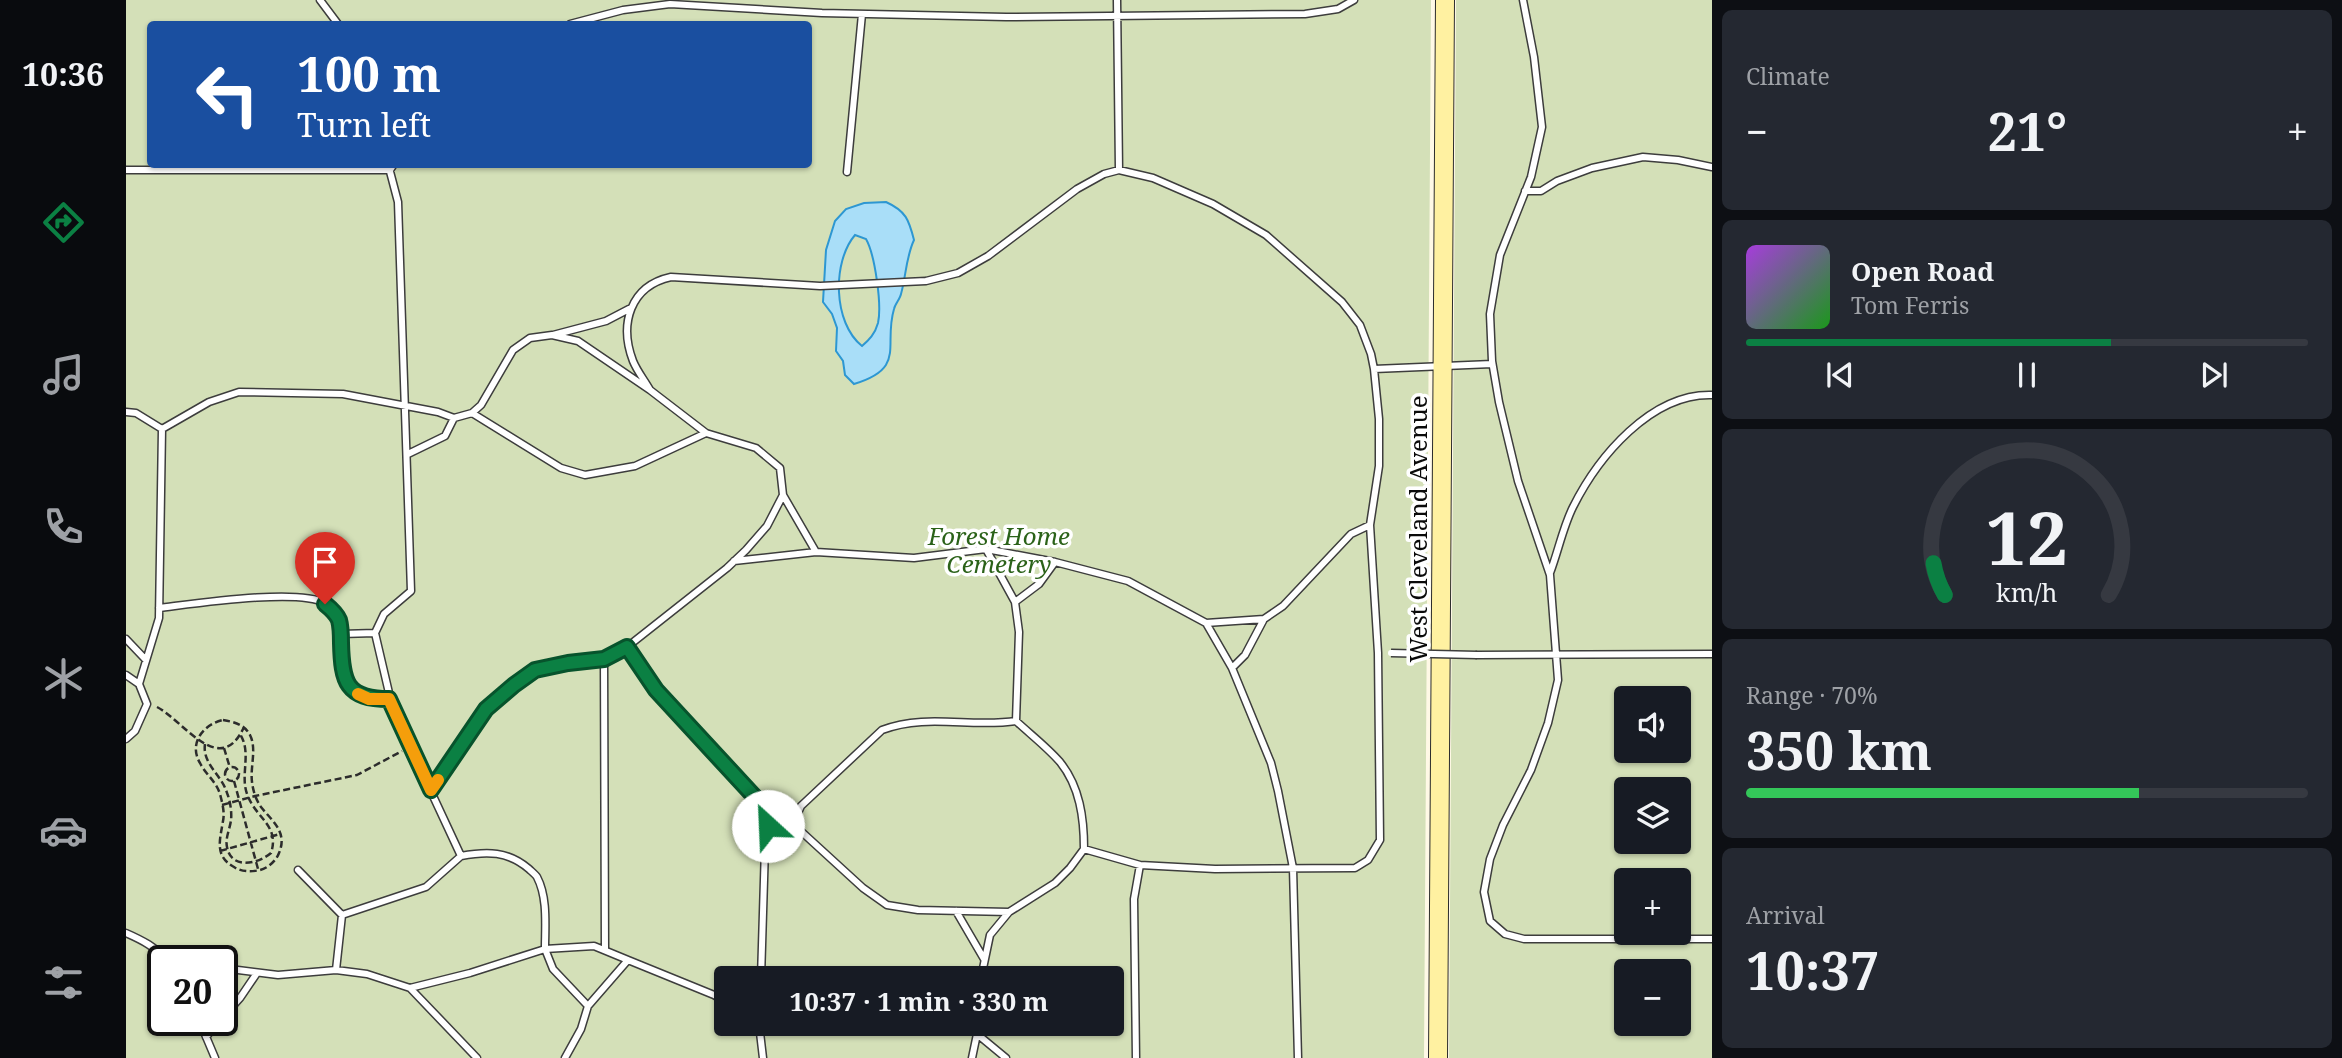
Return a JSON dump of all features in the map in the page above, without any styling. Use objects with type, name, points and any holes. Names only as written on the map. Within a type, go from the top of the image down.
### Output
[{"type":"street","name":"West Cleveland Avenue","points":[[1438,1058],[1445,0]]},
{"type":"lane","points":[[320,0],[336,21]]},
{"type":"lane","points":[[1117,0],[1119,170]]},
{"type":"lane","points":[[581,21],[622,10],[670,4],[862,14],[1006,17],[1305,14],[1338,9],[1354,0]]},
{"type":"lane","points":[[1524,0],[1542,127],[1531,177],[1500,255],[1490,314],[1492,364],[1518,481],[1550,575],[1558,680],[1548,723],[1531,770],[1503,825],[1490,859],[1484,892],[1489,920],[1505,934],[1524,939],[1712,939]]},
{"type":"lane","points":[[847,172],[862,14]]},
{"type":"lane","points":[[1525,191],[1541,191],[1557,180],[1592,168],[1643,157],[1712,167]]},
{"type":"lane","points":[[126,170],[258,168]]},
{"type":"lane","points":[[391,168],[398,202],[411,591],[384,614],[375,633],[389,699],[461,856]]},
{"type":"lane","points":[[162,429],[209,402],[239,392],[343,394],[454,418],[472,413],[481,405],[513,350],[530,338],[607,321],[629,309],[649,286],[671,278],[820,286],[913,282],[958,273],[988,256],[1077,189],[1104,174],[1119,170],[1153,178],[1213,204],[1266,235],[1342,302],[1360,325],[1374,369],[1380,419],[1379,466],[1370,525],[1378,653],[1380,840],[1368,860],[1355,868],[1214,869],[1140,865],[1084,849]]},
{"type":"lane","points":[[629,309],[629,336],[633,360],[650,390]]},
{"type":"lane","points":[[552,335],[578,341],[650,390],[706,433],[756,448],[780,468],[783,495],[816,552]]},
{"type":"lane","points":[[1374,369],[1492,364]]},
{"type":"lane","points":[[1550,575],[1572,508],[1600,463],[1629,432],[1660,408],[1698,395],[1712,395]]},
{"type":"lane","points":[[126,412],[136,413],[162,429]]},
{"type":"lane","points":[[472,413],[561,468],[585,475],[635,466],[706,433]]},
{"type":"lane","points":[[408,454],[445,436],[454,418]]},
{"type":"lane","points":[[139,684],[159,618],[162,429]]},
{"type":"lane","points":[[431,790],[486,709],[514,685],[535,670],[604,659],[627,647],[734,561],[766,526],[783,495]]},
{"type":"lane","points":[[1233,668],[1245,655],[1264,619],[1283,606],[1351,534],[1370,525]]},
{"type":"lane","points":[[734,561],[816,552],[915,558],[986,549],[1055,562],[1128,581],[1206,623],[1233,668],[1272,763],[1293,868],[1298,1058]]},
{"type":"lane","points":[[983,966],[990,936],[1009,912],[1055,883],[1084,849],[1084,819],[1076,791],[1060,762],[1016,721],[1018,632],[1015,602],[986,549]]},
{"type":"lane","points":[[1015,602],[1039,584],[1055,562]]},
{"type":"lane","points":[[159,608],[234,599],[292,597],[312,599],[325,604],[334,611],[339,621],[341,662],[347,685],[354,692],[369,699],[389,699]]},
{"type":"lane","points":[[1206,623],[1264,619]]},
{"type":"lane","points":[[341,634],[375,633]]},
{"type":"lane","points":[[126,639],[146,660]]},
{"type":"lane","points":[[627,647],[656,690],[764,807],[768,826],[761,966]]},
{"type":"lane","points":[[1378,653],[1712,654]]},
{"type":"lane","points":[[604,659],[604,950]]},
{"type":"lane","points":[[126,675],[139,684],[147,704],[135,731],[126,739]]},
{"type":"lane","points":[[793,824],[801,806],[882,730],[898,723],[945,721],[997,724],[1016,721]]},
{"type":"lane","points":[[768,826],[793,824],[863,888],[887,905],[918,910],[1009,912]]},
{"type":"lane","points":[[342,915],[426,887],[461,856],[481,852],[500,853],[520,861],[537,876],[545,906],[545,949],[553,969],[588,1006]]},
{"type":"lane","points":[[1136,1058],[1135,899],[1140,865]]},
{"type":"lane","points":[[298,870],[342,915]]},
{"type":"lane","points":[[956,911],[984,959]]},
{"type":"lane","points":[[336,970],[342,915]]},
{"type":"lane","points":[[126,933],[150,945]]},
{"type":"lane","points":[[410,988],[470,973],[545,949],[594,946],[714,995]]},
{"type":"lane","points":[[565,1058],[582,1029],[588,1006],[628,960]]},
{"type":"lane","points":[[238,970],[278,975],[336,970],[367,975],[410,988],[477,1058]]},
{"type":"lane","points":[[238,1000],[257,973]]},
{"type":"lane","points":[[760,1036],[763,1058]]},
{"type":"lane","points":[[972,1058],[977,1036]]},
{"type":"lane","points":[[979,1036],[1006,1058]]},
{"type":"lane","points":[[206,1037],[215,1058]]},
{"type":"path","points":[[147,704],[159,708],[179,722],[197,741],[205,744],[224,747],[234,743],[244,727]]},
{"type":"path","points":[[231,721],[244,727],[252,740],[251,770],[256,796],[259,805],[275,822],[281,834],[279,854],[266,867],[249,872],[239,870],[225,860],[220,851],[222,805],[213,780],[197,757],[197,741],[206,727],[215,722],[231,721]]},
{"type":"path","points":[[205,744],[206,759],[228,794],[232,816],[226,845],[235,859],[241,862],[257,862],[271,853],[274,836],[248,798],[244,772],[246,746],[240,734]]},
{"type":"path","points":[[224,747],[230,768]]},
{"type":"path","points":[[222,805],[357,775],[411,747]]},
{"type":"path","points":[[225,776],[225,772],[230,768],[235,768],[239,774]]},
{"type":"path","points":[[234,781],[239,774],[251,770]]},
{"type":"path","points":[[213,780],[225,776]]},
{"type":"path","points":[[225,776],[234,781]]},
{"type":"path","points":[[234,781],[259,870]]},
{"type":"path","points":[[220,851],[281,834]]},
{"type":"green space","name":"Forest Home Cemetery","points":[[126,0],[1431,0],[1424,1058],[126,1058]]},
{"type":"green space","points":[[1456,0],[1712,0],[1712,1058],[1449,1058]]},
{"type":"water","points":[[886,202],[898,209],[908,222],[914,240],[891,322],[890,354],[887,363],[870,378],[854,384],[845,375],[843,361],[836,351],[837,328],[832,314],[823,302],[826,250],[835,221],[846,209],[864,203]],"holes":[[[855,235],[866,239],[875,268],[879,315],[875,330],[862,346],[845,323],[839,276],[842,260]]]},
{"type":"slow traffic","points":[[358,694],[369,699],[389,699],[431,790],[438,780]]},
{"type":"route","points":[[325,604],[334,611],[339,621],[341,662],[347,685],[354,692],[369,699],[389,699],[431,790],[486,709],[514,685],[535,670],[604,659],[627,647],[656,690],[764,807],[768,826]]}]
